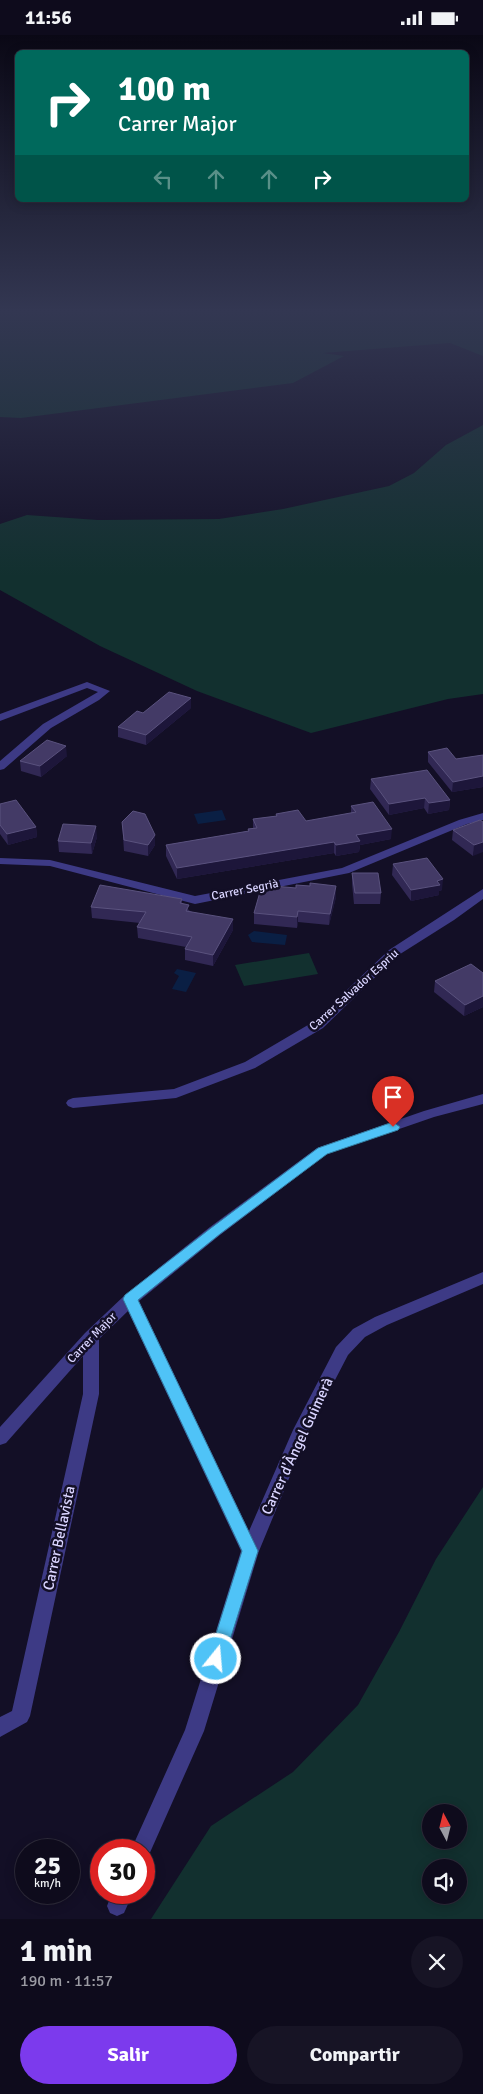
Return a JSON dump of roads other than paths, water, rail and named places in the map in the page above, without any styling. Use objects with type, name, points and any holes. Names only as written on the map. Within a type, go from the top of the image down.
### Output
[{"type":"street","points":[[0,718],[87,685],[106,691],[63,715],[33,737],[0,767]]},
{"type":"street","name":"Carrer Segrià","points":[[0,861],[50,863],[195,900],[345,871],[464,822],[483,817]]},
{"type":"street","name":"Carrer Salvador Espriu","points":[[72,1103],[176,1093],[250,1065],[318,1025],[393,953],[450,917],[483,893]]},
{"type":"street","name":"Carrer Major","points":[[0,1438],[91,1337],[130,1299],[215,1231],[322,1151],[483,1099]]},
{"type":"street","name":"Carrer d'Àngel Guimerà","points":[[146,1839],[194,1731],[250,1551],[301,1430],[342,1351],[359,1333],[381,1321],[483,1278]]},
{"type":"street","points":[[130,1299],[250,1551]]},
{"type":"street","name":"Carrer Bellavista","points":[[0,1728],[20,1716],[90,1395],[91,1337]]},
{"type":"water","points":[[222,810],[226,820],[198,824],[194,814]]},
{"type":"water","points":[[254,931],[287,935],[285,945],[252,942],[248,935]]},
{"type":"water","points":[[177,969],[196,973],[186,992],[172,989],[179,976],[174,973]]}]
